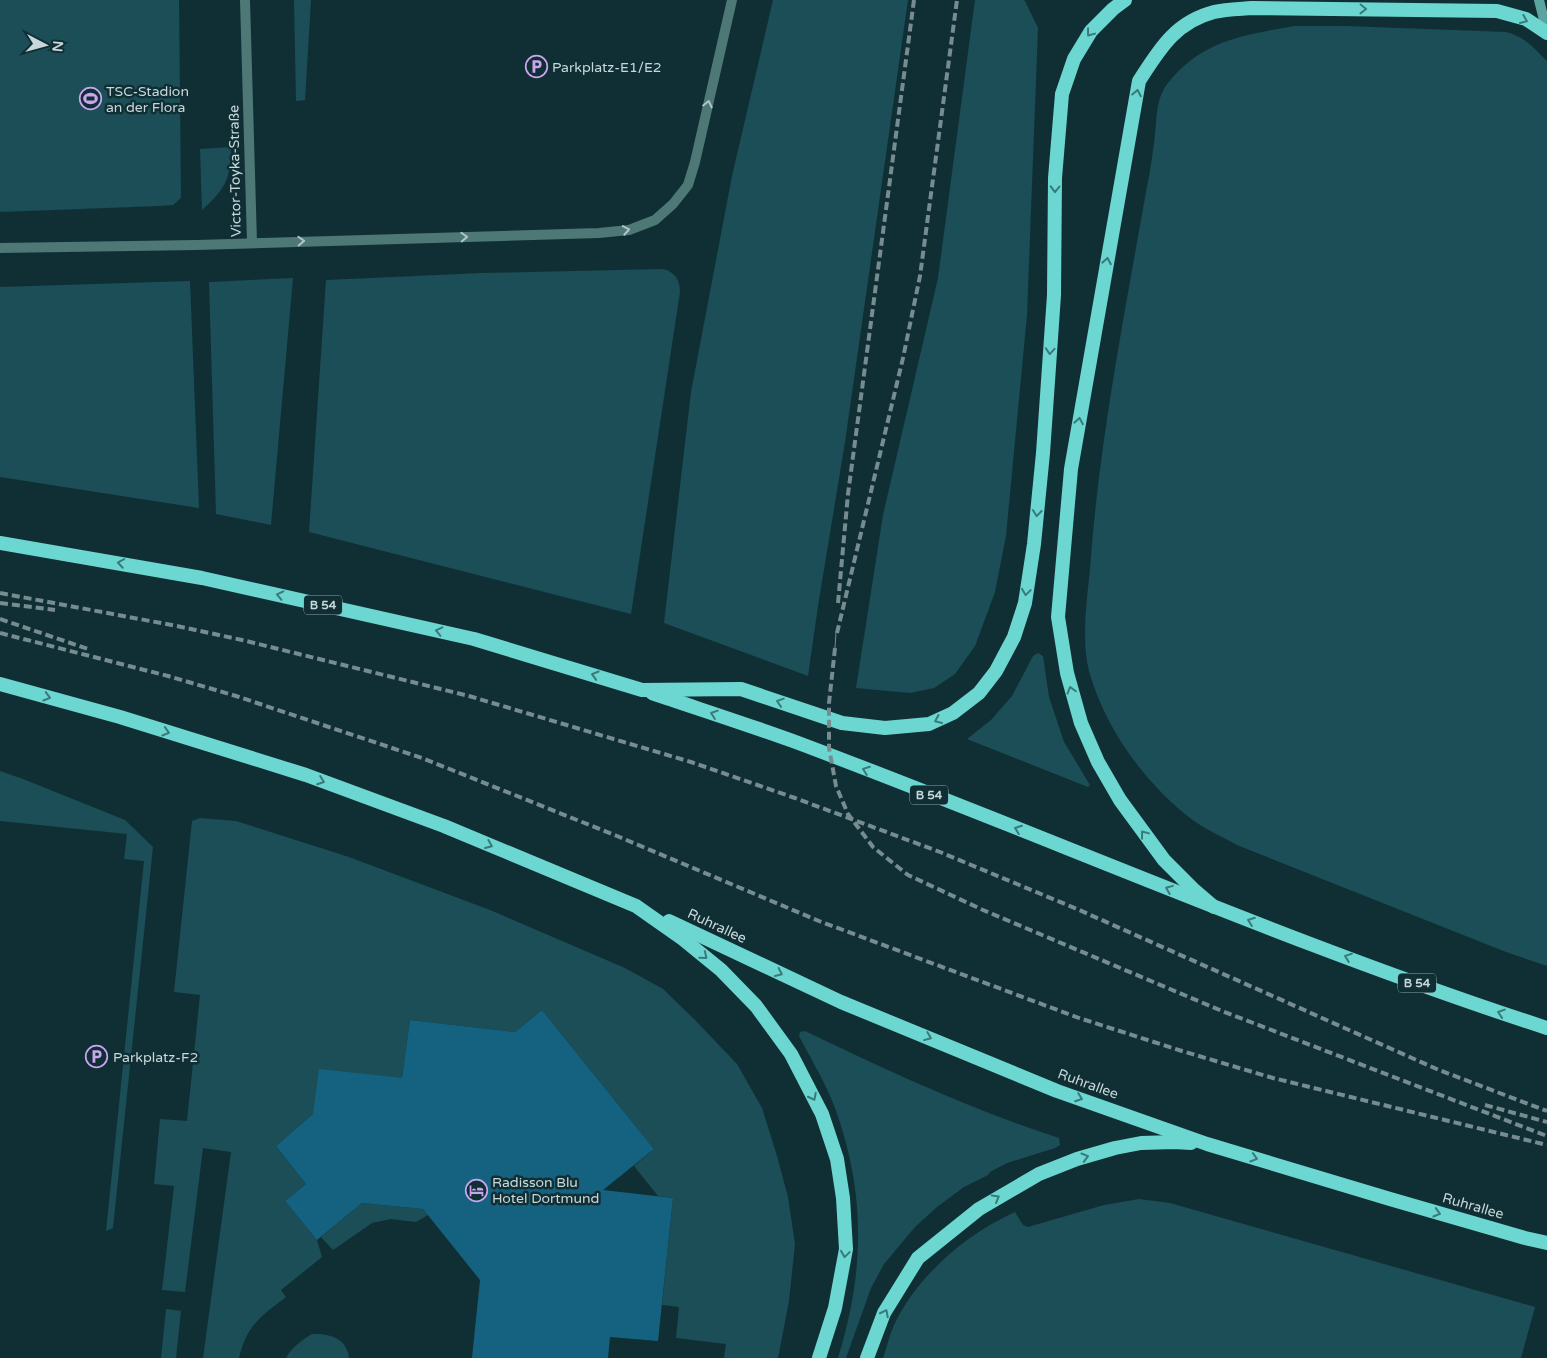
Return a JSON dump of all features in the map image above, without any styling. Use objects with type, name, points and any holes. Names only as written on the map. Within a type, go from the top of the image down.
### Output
[{"type":"highway","points":[[642,690],[741,690],[842,723],[885,728],[929,724],[952,713],[979,693],[996,671],[1014,638],[1025,603],[1034,544],[1043,452],[1054,295],[1055,178],[1062,94],[1074,59],[1091,31],[1125,0]]},
{"type":"highway","points":[[1214,907],[1193,890],[1164,860],[1120,800],[1098,762],[1081,723],[1066,673],[1058,617],[1071,469],[1139,81],[1163,44],[1174,33],[1186,23],[1214,12],[1252,8],[1497,11],[1526,19],[1547,33]]},
{"type":"highway","name":"B 54","points":[[0,543],[202,578],[474,639],[642,690],[792,741],[1214,907],[1474,1004],[1547,1028]]},
{"type":"highway","points":[[0,684],[120,717],[306,775],[444,826],[636,906],[683,939],[721,970],[756,1006],[791,1054],[822,1114],[837,1158],[843,1198],[846,1250],[835,1308],[819,1358]]},
{"type":"highway","name":"Ruhrallee","points":[[636,906],[850,1005],[1057,1090],[1207,1144],[1525,1238],[1547,1242]]},
{"type":"highway","points":[[867,1358],[884,1313],[918,1258],[979,1208],[1039,1174],[1077,1159],[1115,1148],[1141,1143],[1207,1144]]},
{"type":"main road","points":[[1539,0],[1547,27]]},
{"type":"street","name":"Victor-Toyka-Straße","points":[[0,248],[252,243],[245,0]]},
{"type":"street","points":[[252,243],[599,232],[628,230],[656,220],[673,204],[688,184],[695,162],[732,0]]},
{"type":"shaded area","name":"TSC-Stadion an der Flora","points":[[0,0],[179,0],[181,198],[173,205],[0,212]]},
{"type":"shaded area","points":[[294,0],[311,0],[305,100],[296,101]]},
{"type":"shaded area","points":[[773,0],[908,0],[845,442],[808,676],[664,623],[691,392],[732,176]]},
{"type":"shaded area","points":[[975,0],[1023,0],[1038,28],[1027,315],[1006,536],[995,592],[975,646],[955,674],[934,688],[910,693],[856,688],[883,515],[938,278]]},
{"type":"shaded area","points":[[1294,26],[1506,32],[1524,40],[1547,61],[1547,966],[1506,952],[1237,845],[1194,821],[1160,791],[1130,754],[1105,714],[1089,671],[1085,646],[1085,620],[1099,474],[1113,380],[1151,163],[1159,101],[1168,83],[1181,69],[1195,57],[1210,48],[1241,37]]},
{"type":"shaded area","points":[[231,147],[230,167],[225,183],[216,196],[202,210],[200,149]]},
{"type":"shaded area","points":[[663,269],[671,272],[676,277],[680,292],[631,614],[309,532],[326,280],[482,273]]},
{"type":"shaded area","points":[[293,278],[271,525],[216,514],[209,282]]},
{"type":"shaded area","points":[[190,281],[199,508],[0,477],[0,287]]},
{"type":"shaded area","points":[[1038,653],[1043,656],[1049,697],[1064,742],[1090,785],[1088,787],[967,739],[991,720],[1012,696],[1033,656]]},
{"type":"shaded area","points":[[0,771],[125,820],[153,847],[113,1228],[106,1231],[144,861],[124,859],[127,834],[0,821]]},
{"type":"shaded area","points":[[200,818],[236,821],[349,857],[490,910],[625,968],[663,989],[737,1064],[762,1108],[777,1156],[788,1197],[795,1244],[789,1301],[778,1358],[724,1358],[726,1344],[676,1338],[679,1307],[662,1305],[673,1198],[658,1196],[634,1166],[654,1149],[542,1010],[515,1032],[410,1020],[402,1078],[313,1114],[276,1146],[306,1184],[285,1201],[317,1240],[322,1257],[281,1290],[286,1297],[262,1316],[251,1329],[246,1337],[239,1358],[203,1358],[231,1152],[203,1148],[185,1292],[162,1290],[174,1186],[154,1184],[160,1119],[187,1121],[200,995],[174,992],[192,821]]},
{"type":"shaded area","points":[[805,1031],[930,1089],[994,1115],[1059,1138],[1060,1145],[1007,1163],[990,1172],[988,1175],[964,1187],[937,1207],[915,1227],[884,1264],[871,1288],[846,1358],[838,1358],[846,1329],[856,1272],[858,1216],[855,1187],[850,1158],[837,1113],[823,1081],[799,1036],[800,1032]]},
{"type":"shaded area","points":[[1139,1199],[1170,1203],[1535,1307],[1521,1358],[883,1358],[894,1325],[916,1290],[945,1258],[979,1232],[1015,1212],[1023,1225],[1028,1227],[1104,1205]]},
{"type":"shaded area","points":[[362,1203],[423,1209],[428,1215],[416,1222],[391,1219],[372,1223],[333,1250],[321,1237]]},
{"type":"shaded area","points":[[166,1309],[181,1311],[176,1358],[161,1358]]},
{"type":"shaded area","points":[[312,1334],[331,1336],[341,1341],[348,1351],[349,1358],[286,1358],[298,1344]]},
{"type":"building","name":"Radisson Blu Hotel Dortmund","points":[[542,1010],[654,1149],[603,1190],[673,1198],[658,1341],[610,1337],[608,1358],[472,1358],[480,1280],[423,1209],[362,1203],[317,1240],[285,1201],[306,1184],[276,1146],[313,1114],[319,1069],[402,1078],[410,1020],[515,1032]]},
{"type":"tram line","points":[[835,648],[836,632]]},
{"type":"railway","points":[[838,603],[848,494],[914,0]]},
{"type":"railway","points":[[837,633],[903,358],[920,276],[957,0]]},
{"type":"railway","points":[[0,593],[242,640],[469,696],[691,762],[940,852],[1077,909],[1439,1070],[1547,1111]]},
{"type":"railway","points":[[0,603],[55,610]]},
{"type":"railway","points":[[0,619],[88,649]]},
{"type":"railway","points":[[0,633],[168,676],[236,696],[422,758],[617,836],[819,921],[1079,1018],[1273,1078],[1547,1145]]},
{"type":"railway","points":[[835,648],[829,703],[829,748],[836,786],[848,814],[873,847],[908,875],[983,910],[1222,1011],[1547,1136]]},
{"type":"railway","points":[[1485,1105],[1547,1122]]},
{"type":"place","name":"Parkplatz-E1/E2","points":[[536,67]]},
{"type":"place","name":"TSC-Stadion an der Flora","points":[[90,99]]},
{"type":"place","name":"Parkplatz-F2","points":[[97,1057]]},
{"type":"place","name":"Radisson Blu Hotel Dortmund","points":[[476,1190]]}]
